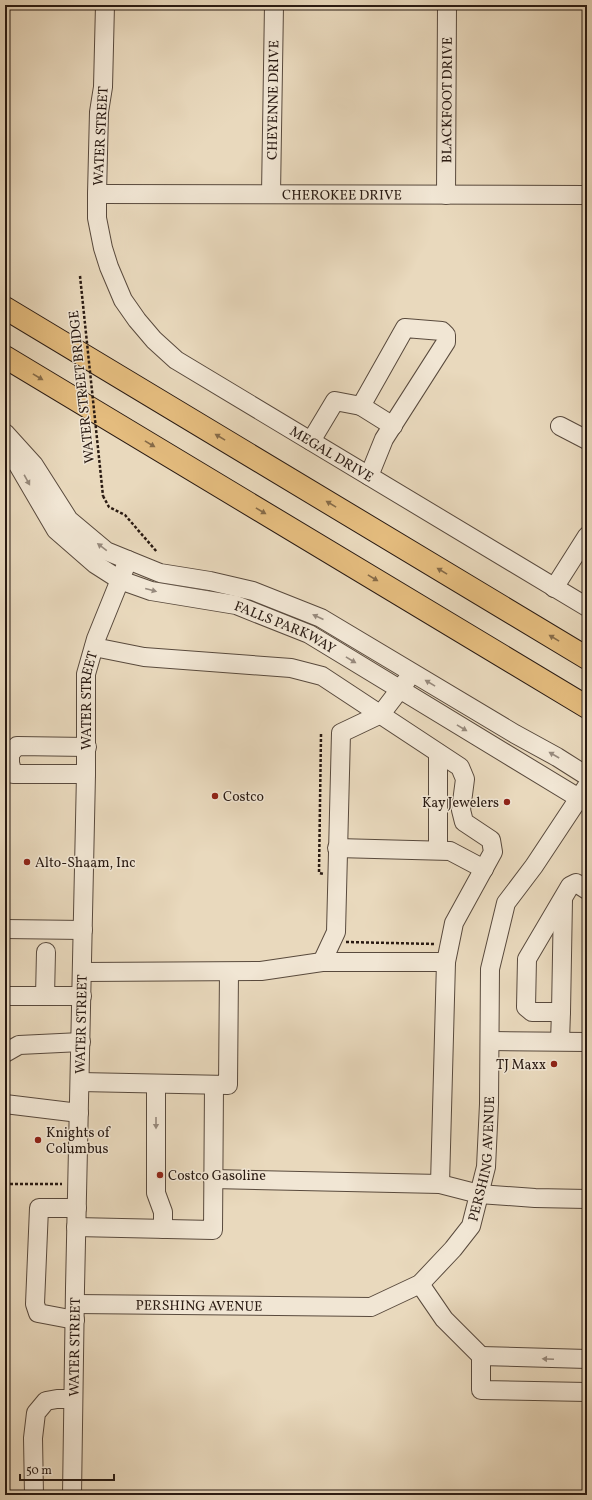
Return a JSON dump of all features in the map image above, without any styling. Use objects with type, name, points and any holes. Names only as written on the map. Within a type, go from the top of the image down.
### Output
[{"type":"highway","points":[[5,308],[587,658]]},
{"type":"highway","points":[[5,357],[587,707]]},
{"type":"street","name":"WATER STREET","points":[[105,5],[103,87],[99,112],[97,218],[109,267]]},
{"type":"street","name":"CHEYENNE DRIVE","points":[[270,194],[274,5]]},
{"type":"street","name":"BLACKFOOT DRIVE","points":[[446,195],[447,5]]},
{"type":"street","name":"CHEROKEE DRIVE","points":[[97,194],[587,195]]},
{"type":"street","name":"MEGAL DRIVE","points":[[109,267],[123,300],[137,320],[163,349],[176,360],[587,607]]},
{"type":"street","points":[[361,406],[405,328],[442,331],[446,335],[446,342],[384,439],[368,476]]},
{"type":"street","points":[[311,441],[335,401],[361,406],[393,426]]},
{"type":"street","points":[[560,426],[587,440]]},
{"type":"street","name":"FALLS PARKWAY","points":[[5,433],[34,466],[69,520],[106,551],[160,573],[210,581],[254,591],[321,618],[587,776]]},
{"type":"street","name":"FALLS PARKWAY","points":[[5,448],[18,465],[56,530],[95,564],[120,580],[151,591],[236,606],[309,634],[400,690],[584,796]]},
{"type":"street","points":[[554,588],[587,536]]},
{"type":"street","name":"WATER STREET","points":[[72,1495],[76,1227],[87,747],[86,674],[94,647],[128,560]]},
{"type":"street","points":[[94,647],[144,657],[291,668],[322,676],[460,767],[465,779],[461,810],[464,822],[491,840],[493,852],[454,923],[446,962],[440,1184]]},
{"type":"street","points":[[322,962],[336,932],[341,733],[381,714],[413,673]]},
{"type":"street","points":[[86,774],[13,774],[10,763],[10,754],[17,746],[87,747]]},
{"type":"street","points":[[438,753],[438,850]]},
{"type":"street","name":"PERSHING AVENUE","points":[[77,1208],[39,1208],[35,1304],[38,1314],[75,1312],[370,1307],[420,1284],[453,1249],[471,1226],[486,1167],[489,1104],[490,969],[506,903],[584,796]]},
{"type":"street","points":[[337,848],[450,851],[484,869]]},
{"type":"street","points":[[561,1012],[532,1012],[526,1007],[527,959],[570,886],[576,883],[587,890]]},
{"type":"street","points":[[560,1041],[563,897]]},
{"type":"street","points":[[5,929],[83,930]]},
{"type":"street","points":[[45,996],[46,952]]},
{"type":"street","points":[[82,972],[229,972],[261,971],[322,962],[446,962]]},
{"type":"street","points":[[80,1082],[228,1085],[229,972]]},
{"type":"street","points":[[5,996],[82,996]]},
{"type":"street","points":[[490,1041],[587,1042]]},
{"type":"street","points":[[5,1053],[19,1045],[80,1042]]},
{"type":"street","points":[[156,1084],[156,1193],[163,1212],[163,1229]]},
{"type":"street","points":[[76,1227],[213,1230],[214,1085]]},
{"type":"street","points":[[5,1104],[79,1113]]},
{"type":"street","points":[[213,1179],[440,1184],[479,1194],[535,1198],[587,1199]]},
{"type":"street","points":[[420,1284],[444,1319],[481,1356],[587,1359]]},
{"type":"street","points":[[481,1356],[481,1390],[587,1392]]},
{"type":"street","points":[[34,1495],[33,1438],[36,1413],[46,1401],[57,1399],[74,1399]]},
{"type":"path","name":"WATER STREET BRIDGE","points":[[80,276],[103,496],[109,507],[125,515],[158,552]]},
{"type":"path","points":[[321,734],[319,873],[325,874]]},
{"type":"path","points":[[331,942],[450,944]]},
{"type":"path","points":[[5,1184],[77,1184]]},
{"type":"place","name":"Costco","points":[[215,796]]},
{"type":"place","name":"Kay Jewelers","points":[[507,802]]},
{"type":"place","name":"Alto-Shaam, Inc","points":[[27,862]]},
{"type":"place","name":"TJ Maxx","points":[[554,1064]]},
{"type":"place","name":"Knights of Columbus","points":[[38,1140]]},
{"type":"place","name":"Costco Gasoline","points":[[160,1175]]}]
